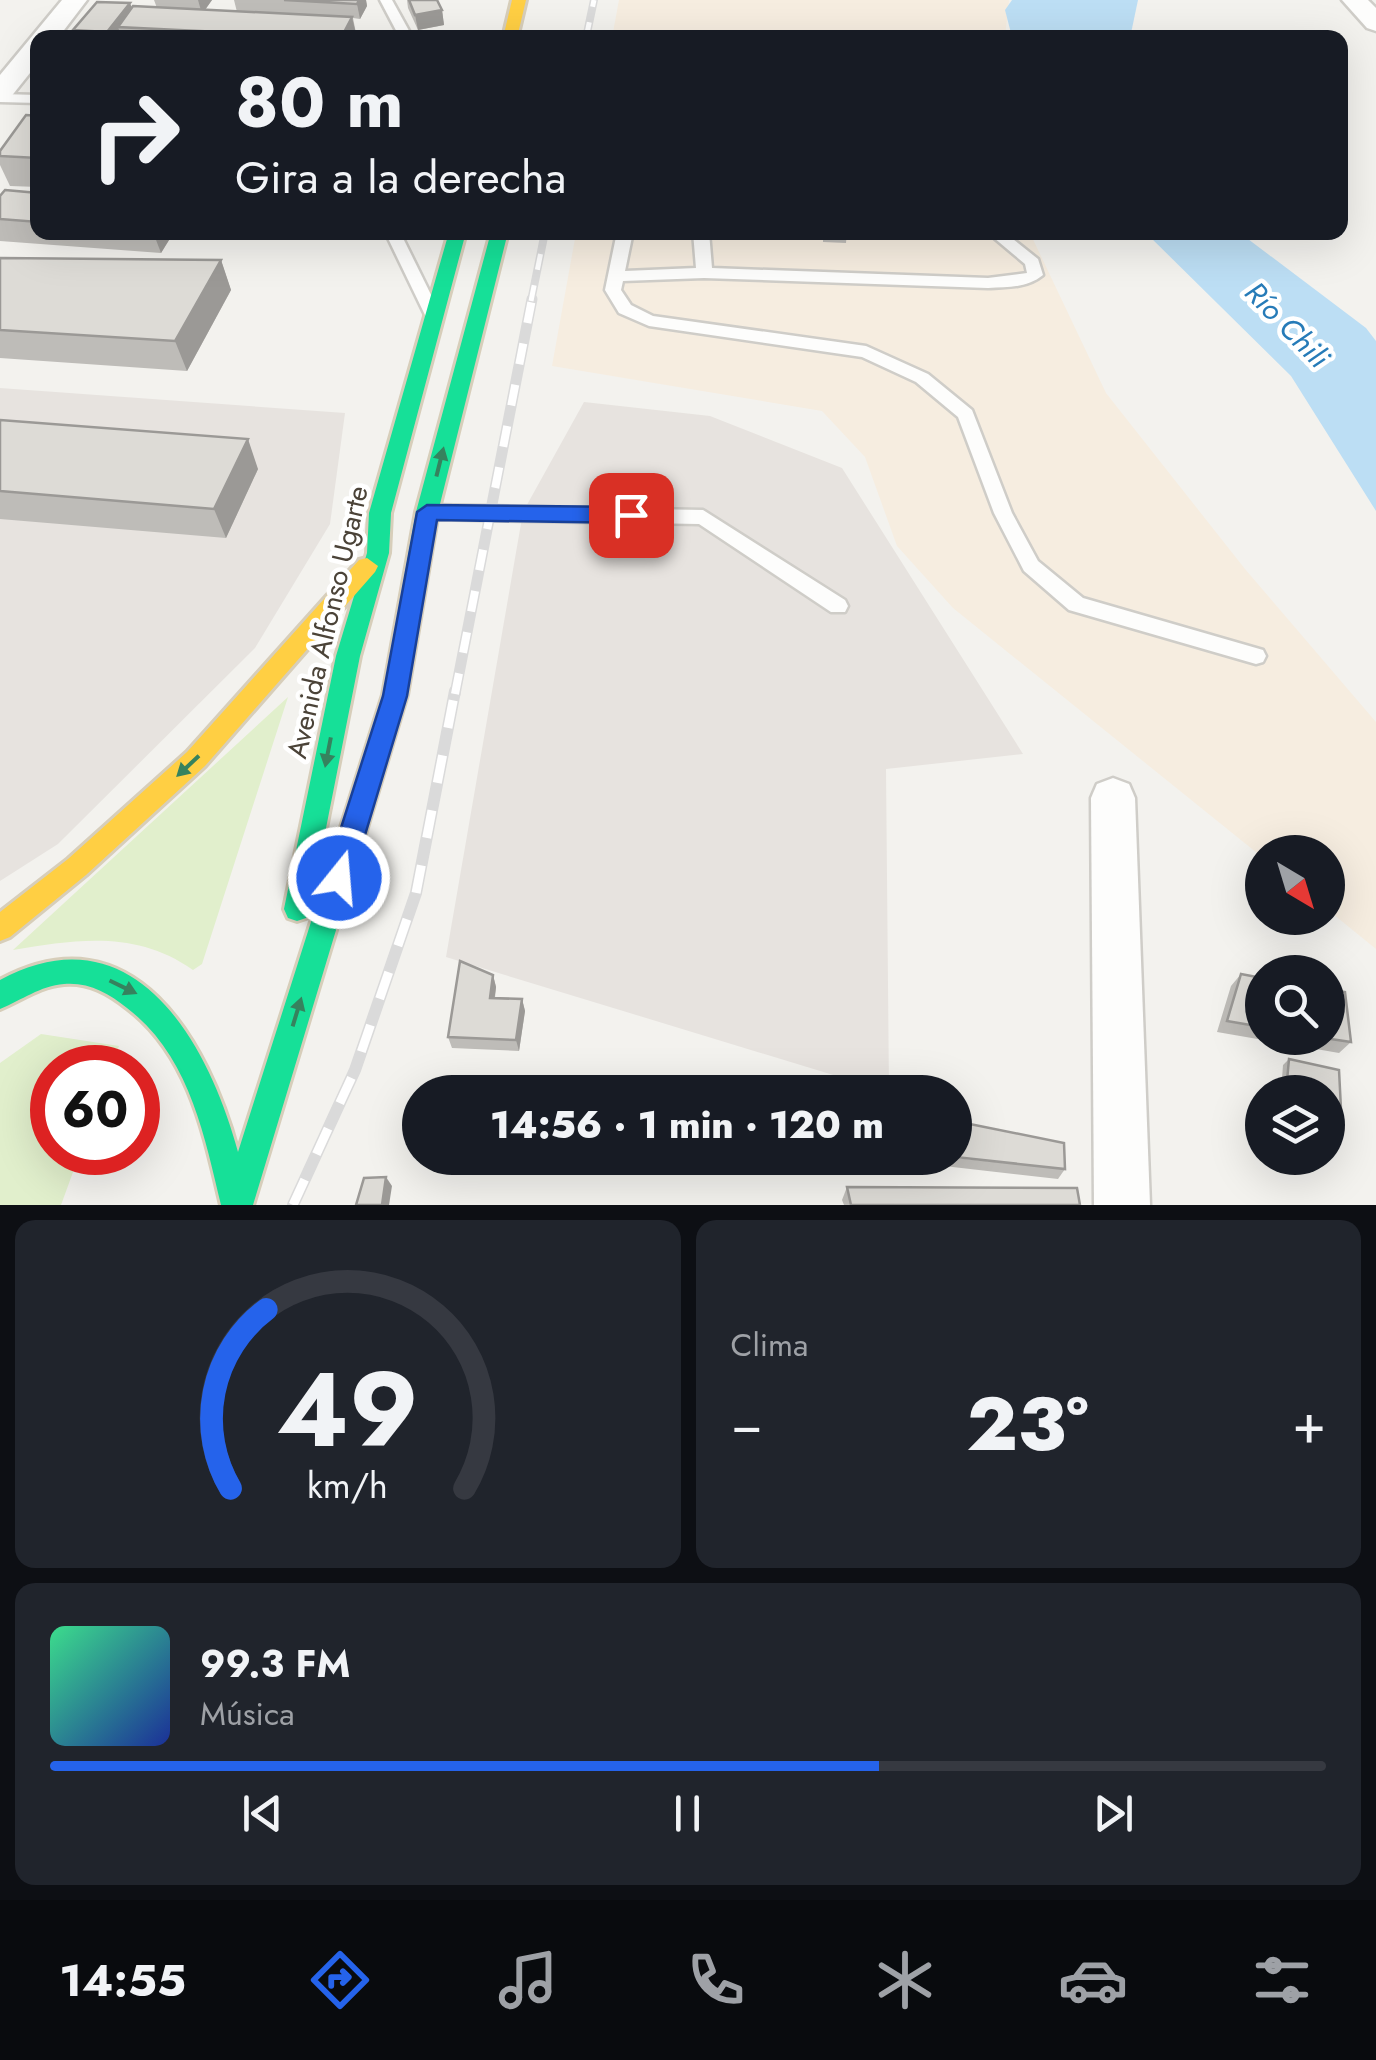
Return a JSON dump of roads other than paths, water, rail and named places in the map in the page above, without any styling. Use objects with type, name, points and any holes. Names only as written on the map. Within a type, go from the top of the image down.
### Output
[{"type":"main road","points":[[512,30],[518,0]]},
{"type":"main road","name":"Avenida Alfonso Ugarte","points":[[292,930],[348,656],[378,553],[404,513],[454,320],[449,263],[456,240]]},
{"type":"main road","name":"Avenida Alfonso Ugarte","points":[[284,970],[237,1205],[395,696],[404,513],[454,320],[496,240]]},
{"type":"main road","points":[[0,928],[90,855],[196,759],[378,553]]},
{"type":"main road","points":[[255,695],[300,659],[348,656],[376,663],[395,696]]},
{"type":"main road","points":[[0,995],[25,979],[86,969],[139,995],[168,1019],[200,1075],[236,1205]]},
{"type":"street","points":[[51,30],[75,0]]},
{"type":"street","points":[[1354,0],[1376,23]]},
{"type":"street","points":[[0,95],[30,56]]},
{"type":"street","points":[[1113,798],[1122,1205]]},
{"type":"lane","points":[[386,0],[403,30]]},
{"type":"lane","points":[[0,95],[30,98]]},
{"type":"lane","points":[[398,240],[454,320]]},
{"type":"lane","points":[[438,240],[449,263]]},
{"type":"lane","points":[[623,240],[613,290],[625,309],[649,320],[866,352],[922,378],[966,414],[1004,514],[1031,566],[1076,604],[1256,656]]},
{"type":"lane","points":[[702,240],[704,273]]},
{"type":"lane","points":[[616,276],[704,273],[988,283],[1021,281],[1034,275],[1032,262],[1004,240]]},
{"type":"lane","points":[[404,513],[704,517],[838,606]]},
{"type":"water","points":[[1012,0],[1138,0],[1132,30],[1010,30],[1005,10]]},
{"type":"water","name":"Río Chili","points":[[1153,240],[1249,240],[1366,328],[1376,341],[1376,511],[1291,376]]},
{"type":"railway","points":[[588,30],[594,0]]},
{"type":"railway","points":[[531,301],[543,240]]},
{"type":"railway","points":[[455,694],[532,299]]},
{"type":"railway","points":[[293,1205],[355,1070],[416,893],[455,691]]}]
